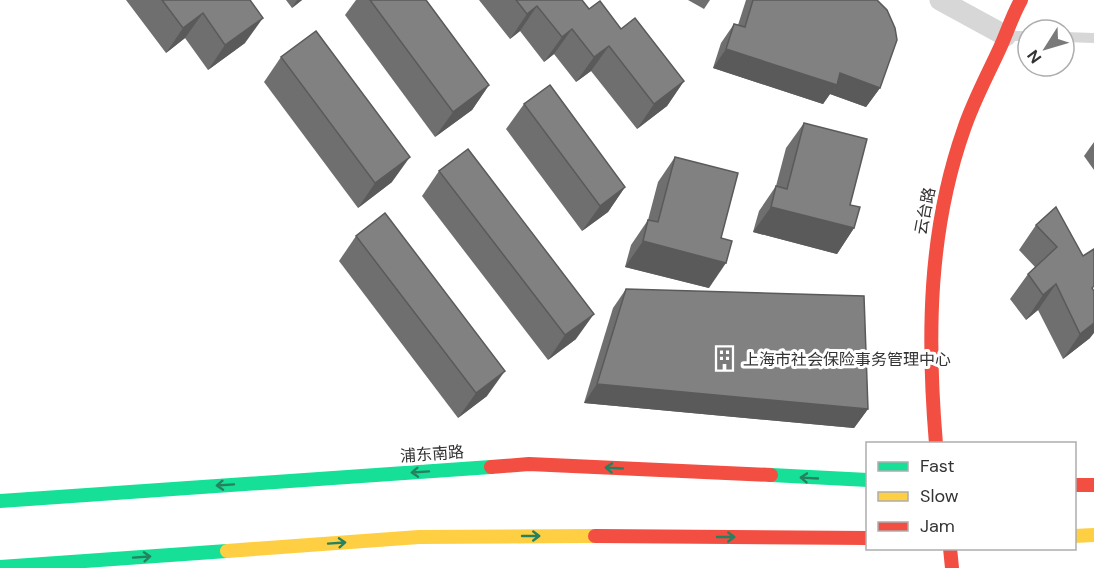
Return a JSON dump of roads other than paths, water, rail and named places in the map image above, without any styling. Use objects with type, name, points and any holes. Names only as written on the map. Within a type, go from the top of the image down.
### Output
[{"type":"main road","name":"云台路","points":[[936,442],[929,344],[931,273],[942,204],[961,137],[974,103],[1021,0]]},
{"type":"main road","name":"浦东南路","points":[[0,501],[529,464],[866,480]]},
{"type":"main road","points":[[1076,485],[1094,485]]},
{"type":"main road","points":[[0,567],[418,537],[494,535],[866,538]]},
{"type":"main road","points":[[1076,536],[1094,535]]},
{"type":"main road","points":[[950,550],[952,568]]},
{"type":"street","points":[[940,0],[1006,36]]},
{"type":"lane","points":[[1006,36],[1016,36]]},
{"type":"lane","points":[[1076,37],[1094,38]]},
{"type":"place","name":"上海市社会保险事务管理中心","points":[[725,359]]}]
